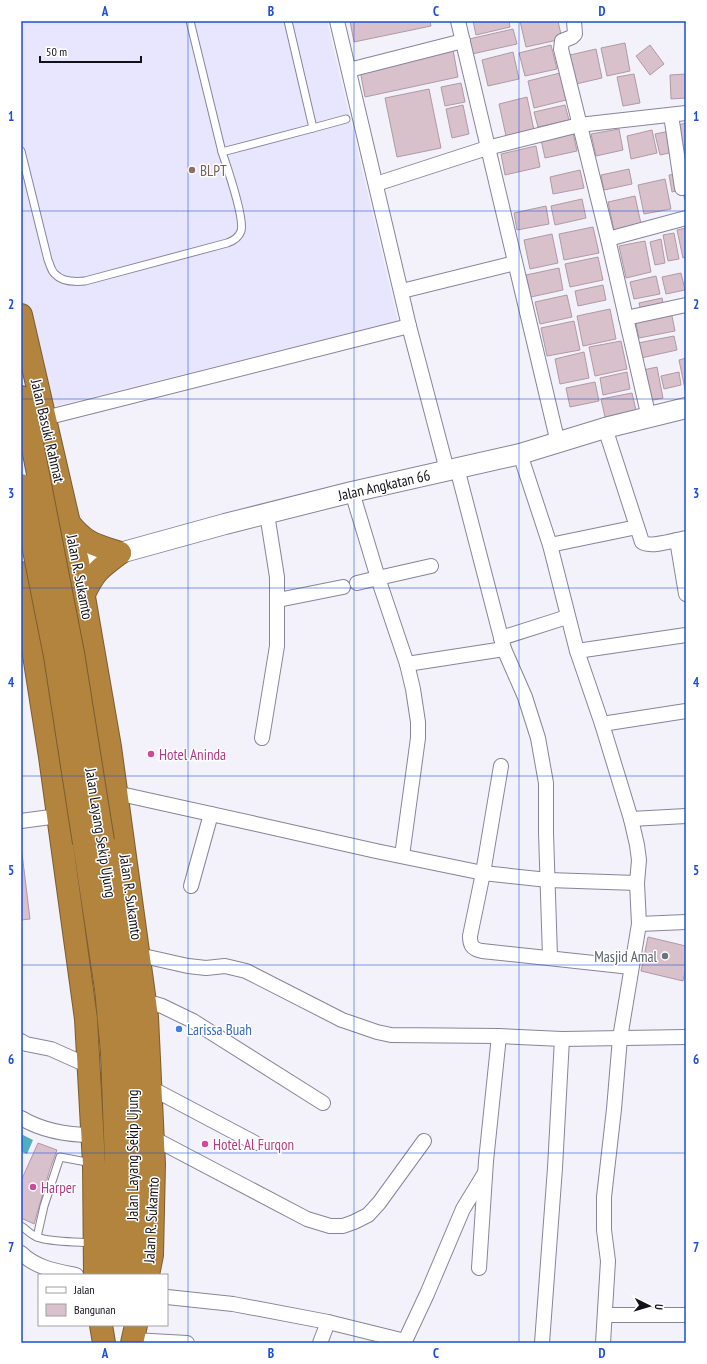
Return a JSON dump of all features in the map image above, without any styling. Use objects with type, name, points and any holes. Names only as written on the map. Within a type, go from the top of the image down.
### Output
[{"type":"highway","name":"Jalan Basuki Rahmat","points":[[21,315],[37,426],[67,515]]},
{"type":"highway","name":"Jalan Layang Sekip Ujung","points":[[21,397],[37,426],[73,653],[93,842],[112,1053],[116,1162],[110,1274]]},
{"type":"highway","name":"Jalan Layang Sekip Ujung","points":[[21,485],[54,656],[124,987],[131,1052],[135,1162],[130,1274]]},
{"type":"highway","points":[[21,529],[39,540],[45,539],[60,531],[67,515]]},
{"type":"highway","points":[[67,515],[78,534],[88,542],[120,553]]},
{"type":"highway","name":"Jalan R. Sukamto","points":[[67,515],[80,562],[116,791],[147,1017],[154,1164],[152,1255],[148,1274]]},
{"type":"highway","points":[[84,594],[92,578],[100,567],[120,553]]},
{"type":"highway","points":[[21,574],[57,806],[86,1019],[94,1164],[96,1243],[95,1274]]},
{"type":"highway","points":[[33,646],[41,620],[54,606],[68,607],[83,622],[92,643]]},
{"type":"highway","points":[[57,806],[60,786],[70,779],[102,776],[112,783],[116,791]]},
{"type":"highway","points":[[101,1326],[104,1343]]},
{"type":"highway","points":[[107,1343],[108,1326]]},
{"type":"street","points":[[337,21],[349,70],[357,116],[376,184],[410,326],[502,643],[525,697],[538,738],[546,783],[550,957]]},
{"type":"street","points":[[458,21],[558,443]]},
{"type":"street","points":[[574,21],[575,34],[572,37],[562,41],[561,49],[608,239],[649,418]]},
{"type":"street","points":[[349,70],[463,41]]},
{"type":"street","points":[[376,184],[487,148],[579,125],[686,113]]},
{"type":"street","points":[[671,114],[682,188]]},
{"type":"street","points":[[608,239],[682,219]]},
{"type":"street","points":[[402,290],[515,263]]},
{"type":"street","points":[[626,318],[686,305]]},
{"type":"street","points":[[37,426],[410,326]]},
{"type":"street","name":"Jalan Angkatan 66","points":[[21,574],[120,553],[225,524],[352,492],[520,454],[605,428],[686,408]]},
{"type":"street","points":[[605,428],[640,539],[644,544],[682,539],[686,594]]},
{"type":"street","points":[[520,454],[550,545],[567,617],[631,819],[638,852],[638,924],[620,1038],[604,1197],[604,1230],[608,1261],[603,1343]]},
{"type":"street","points":[[352,492],[378,578],[407,664],[416,708],[418,738],[402,856]]},
{"type":"street","points":[[262,738],[277,646],[277,577],[267,514]]},
{"type":"street","points":[[550,545],[637,527]]},
{"type":"street","points":[[357,583],[431,566]]},
{"type":"street","points":[[278,600],[343,587]]},
{"type":"street","points":[[407,664],[502,643],[567,617]]},
{"type":"street","points":[[577,651],[686,635]]},
{"type":"street","points":[[602,724],[686,711]]},
{"type":"street","points":[[501,766],[483,873],[470,936],[471,945],[482,951],[550,957],[632,967]]},
{"type":"street","points":[[116,791],[211,814],[483,873],[548,880],[637,883]]},
{"type":"street","points":[[21,821],[57,806]]},
{"type":"street","points":[[191,886],[211,814]]},
{"type":"street","points":[[631,819],[686,816]]},
{"type":"street","points":[[638,924],[686,922]]},
{"type":"street","points":[[139,955],[188,966],[206,968],[225,966],[246,971],[342,1020],[377,1032],[409,1035],[499,1036],[562,1039],[686,1037]]},
{"type":"street","points":[[145,1001],[162,1006],[193,1020],[323,1103]]},
{"type":"street","points":[[479,1268],[485,1172],[499,1036]]},
{"type":"street","points":[[542,1343],[555,1168],[562,1039]]},
{"type":"street","points":[[21,1041],[26,1044],[51,1049],[89,1066]]},
{"type":"street","points":[[151,1088],[255,1143]]},
{"type":"street","points":[[21,1118],[46,1130],[92,1135]]},
{"type":"street","points":[[153,1138],[307,1220],[330,1226],[348,1224],[368,1215],[379,1203],[424,1141]]},
{"type":"street","points":[[168,1296],[233,1304],[328,1322],[407,1342],[463,1209],[485,1172]]},
{"type":"street","points":[[21,1253],[29,1260],[45,1268],[72,1274]]},
{"type":"street","points":[[605,1315],[686,1315]]},
{"type":"street","points":[[320,1343],[328,1322]]},
{"type":"street","points":[[131,1335],[187,1343]]},
{"type":"lane","points":[[21,151],[48,260],[54,274],[62,279],[77,282],[85,281],[234,240],[241,231],[241,215],[222,152],[190,21]]},
{"type":"lane","points":[[288,21],[313,128]]},
{"type":"lane","points":[[222,152],[346,119]]},
{"type":"lane","points":[[37,1237],[44,1206],[60,1157],[94,1164]]},
{"type":"lane","points":[[21,1226],[37,1237],[60,1241],[96,1243]]},
{"type":"shaded area","name":"BLPT","points":[[21,21],[327,21],[398,321],[44,409],[21,318]]},
{"type":"water","points":[[21,1134],[33,1140],[27,1154],[21,1151]]},
{"type":"building","points":[[350,21],[430,21],[431,26],[354,42]]},
{"type":"building","points":[[473,21],[509,21],[510,27],[476,35]]},
{"type":"building","points":[[520,21],[558,21],[562,39],[526,47]]},
{"type":"building","points":[[513,29],[517,44],[472,54],[469,39]]},
{"type":"building","points":[[625,43],[630,71],[607,76],[601,48]]},
{"type":"building","points":[[551,45],[557,69],[525,76],[519,53]]},
{"type":"building","points":[[650,45],[664,64],[650,75],[636,56]]},
{"type":"building","points":[[596,49],[602,78],[576,84],[570,55]]},
{"type":"building","points":[[453,50],[458,77],[365,97],[360,70]]},
{"type":"building","points":[[513,52],[519,79],[488,86],[482,60]]},
{"type":"building","points":[[560,73],[566,100],[534,108],[528,81]]},
{"type":"building","points":[[634,74],[640,103],[623,106],[617,77]]},
{"type":"building","points":[[686,74],[686,98],[671,99],[670,75]]},
{"type":"building","points":[[461,83],[465,102],[445,106],[441,87]]},
{"type":"building","points":[[429,89],[441,148],[397,157],[385,98]]},
{"type":"building","points":[[527,97],[534,130],[506,136],[499,104]]},
{"type":"building","points":[[463,105],[469,134],[452,138],[446,109]]},
{"type":"building","points":[[565,105],[569,120],[538,127],[534,112]]},
{"type":"building","points":[[686,123],[686,145],[682,146],[678,125]]},
{"type":"building","points":[[619,129],[623,150],[596,156],[591,134]]},
{"type":"building","points":[[652,130],[657,153],[631,159],[627,136]]},
{"type":"building","points":[[670,131],[674,152],[660,155],[655,134]]},
{"type":"building","points":[[573,133],[577,151],[545,158],[541,140]]},
{"type":"building","points":[[536,146],[540,167],[505,175],[501,154]]},
{"type":"building","points":[[686,148],[686,168],[681,149]]},
{"type":"building","points":[[629,169],[632,184],[604,190],[601,175]]},
{"type":"building","points":[[580,170],[584,188],[553,194],[550,177]]},
{"type":"building","points":[[678,174],[681,190],[672,192],[669,175]]},
{"type":"building","points":[[665,179],[671,209],[644,214],[638,185]]},
{"type":"building","points":[[635,196],[641,224],[614,230],[608,202]]},
{"type":"building","points":[[582,199],[586,218],[555,225],[551,206]]},
{"type":"building","points":[[546,206],[549,224],[517,230],[514,213]]},
{"type":"building","points":[[593,227],[599,253],[564,260],[559,234]]},
{"type":"building","points":[[686,228],[686,257],[683,258],[677,230]]},
{"type":"building","points":[[674,233],[679,259],[668,261],[663,235]]},
{"type":"building","points":[[552,234],[558,263],[530,269],[524,240]]},
{"type":"building","points":[[661,239],[665,263],[655,265],[650,242]]},
{"type":"building","points":[[645,241],[651,272],[626,278],[619,246]]},
{"type":"building","points":[[598,257],[603,280],[570,287],[565,264]]},
{"type":"building","points":[[559,268],[563,290],[531,297],[526,275]]},
{"type":"building","points":[[681,273],[685,290],[666,294],[662,277]]},
{"type":"building","points":[[656,276],[660,294],[634,299],[630,282]]},
{"type":"building","points":[[603,285],[606,300],[578,306],[575,291]]},
{"type":"building","points":[[567,295],[572,317],[540,324],[535,302]]},
{"type":"building","points":[[662,298],[664,307],[641,311],[639,303]]},
{"type":"building","points":[[610,309],[616,339],[583,346],[577,316]]},
{"type":"building","points":[[671,311],[675,331],[639,338],[635,319]]},
{"type":"building","points":[[574,321],[580,350],[547,356],[541,328]]},
{"type":"building","points":[[674,336],[677,350],[641,358],[638,343]]},
{"type":"building","points":[[621,341],[627,369],[595,376],[589,347]]},
{"type":"building","points":[[584,352],[589,378],[560,384],[555,359]]},
{"type":"building","points":[[686,358],[686,394],[679,360]]},
{"type":"building","points":[[657,367],[663,398],[649,401],[643,370]]},
{"type":"building","points":[[627,372],[630,389],[603,395],[600,378]]},
{"type":"building","points":[[679,372],[681,385],[664,389],[661,376]]},
{"type":"building","points":[[595,382],[599,401],[570,407],[566,388]]},
{"type":"building","points":[[632,393],[636,410],[605,417],[601,399]]},
{"type":"building","points":[[21,845],[30,919],[21,920]]},
{"type":"building","name":"Masjid Amal","points":[[648,937],[686,946],[686,966],[683,981],[641,971]]},
{"type":"building","name":"Harper","points":[[38,1143],[57,1150],[34,1224],[21,1218],[21,1181]]},
{"type":"waterway","points":[[685,190],[686,199]]},
{"type":"place","name":"BLPT","points":[[192,170]]},
{"type":"place","name":"Hotel Aninda","points":[[151,754]]},
{"type":"place","name":"Masjid Amal","points":[[665,956]]},
{"type":"place","name":"Larissa Buah","points":[[179,1029]]},
{"type":"place","name":"Hotel Al Furqon","points":[[205,1144]]},
{"type":"place","name":"Harper","points":[[33,1187]]}]
